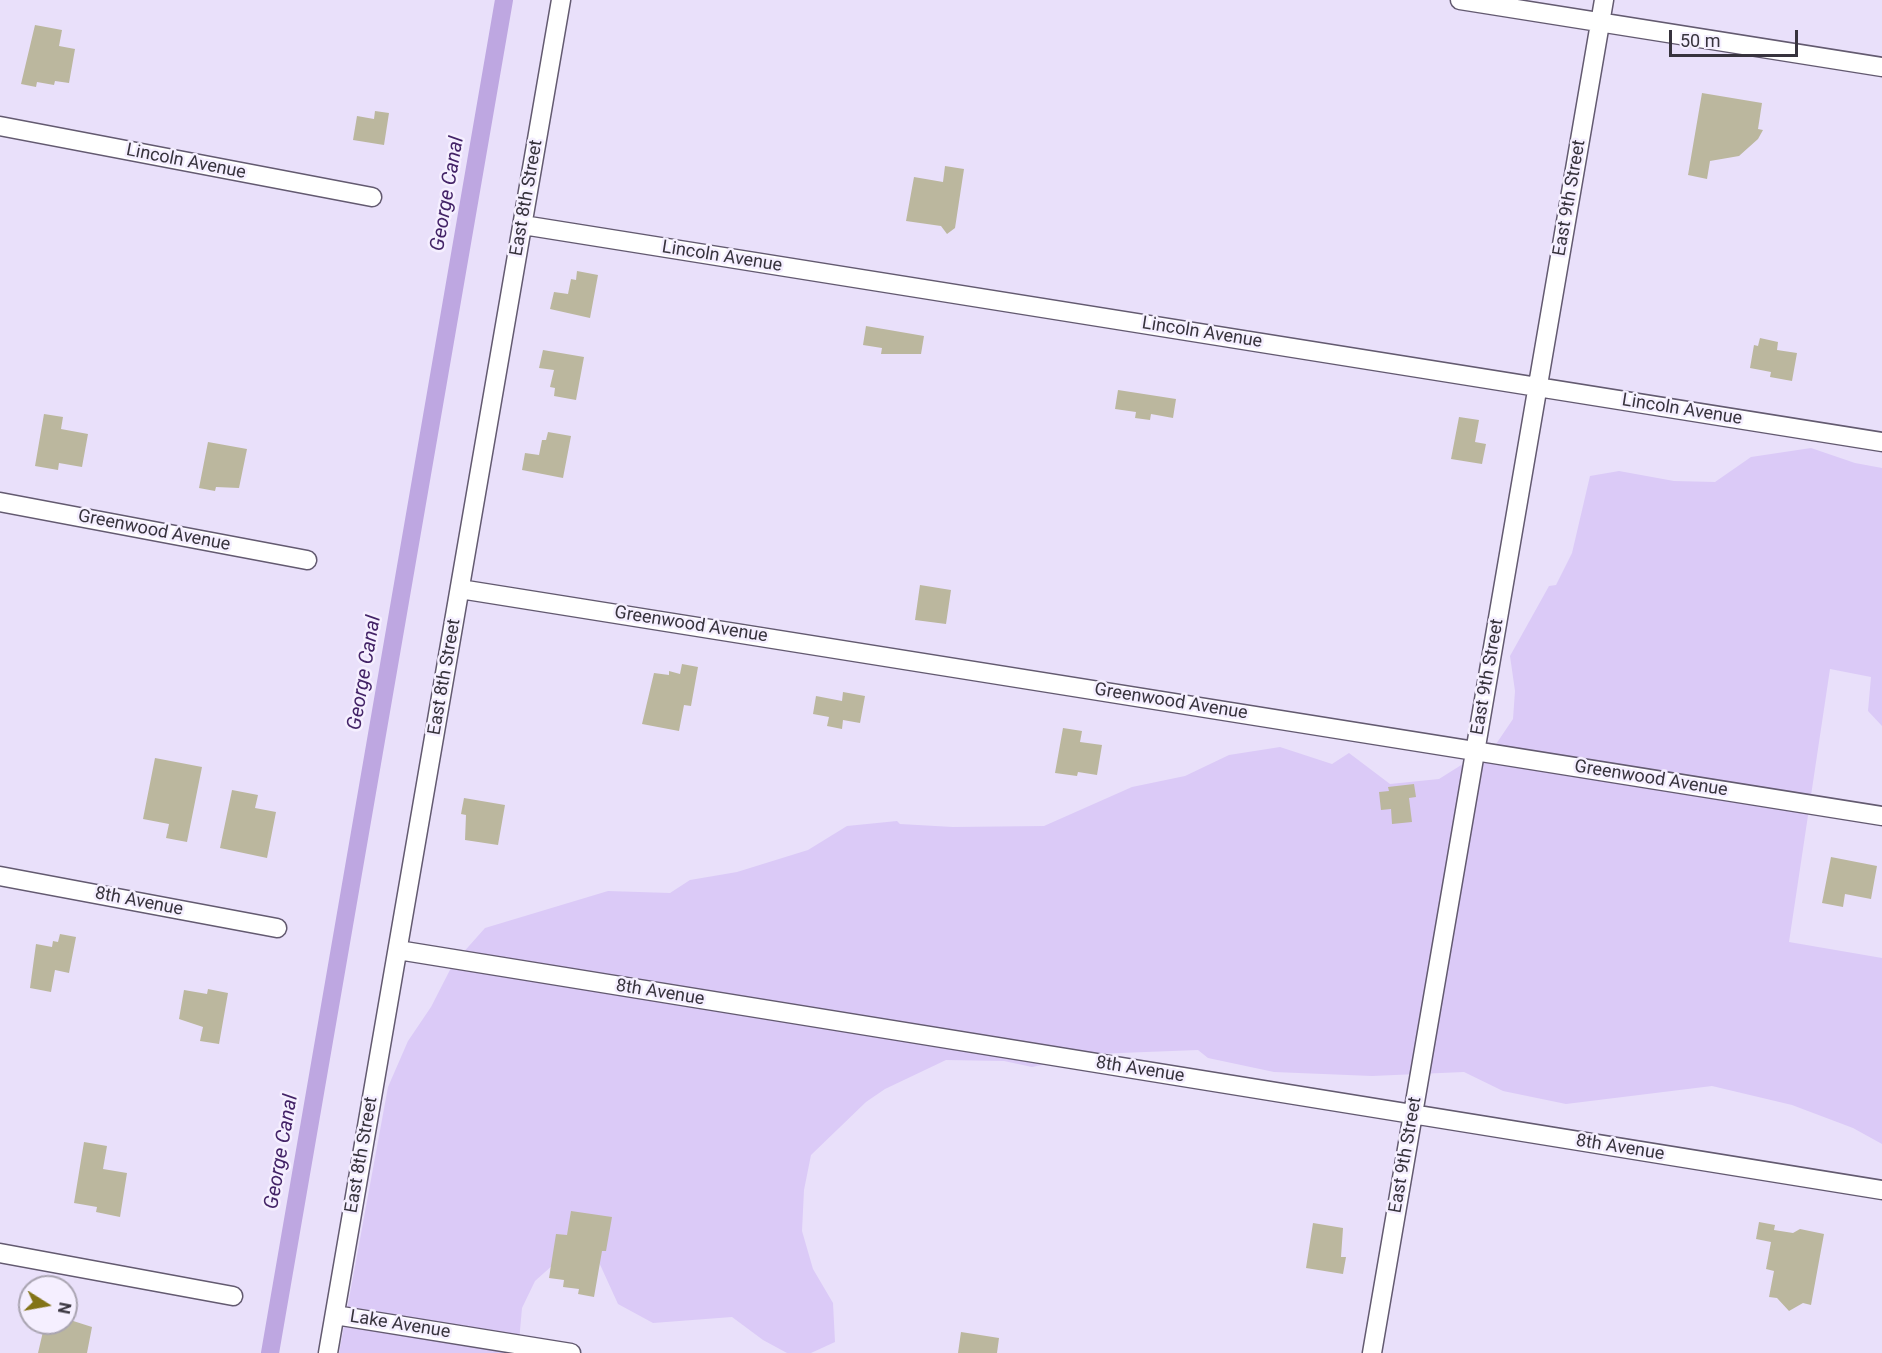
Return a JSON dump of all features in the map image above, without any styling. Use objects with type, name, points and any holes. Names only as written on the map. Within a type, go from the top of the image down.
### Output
[{"type":"street","name":"East 8th Street","points":[[328,1353],[561,0]]},
{"type":"street","points":[[1460,0],[1882,67]]},
{"type":"street","name":"East 9th Street","points":[[1372,1353],[1604,0]]},
{"type":"street","name":"Lincoln Avenue","points":[[0,126],[372,197]]},
{"type":"street","name":"Lincoln Avenue","points":[[522,225],[1882,442]]},
{"type":"street","name":"Greenwood Avenue","points":[[0,502],[307,560]]},
{"type":"street","name":"Greenwood Avenue","points":[[460,589],[1882,816]]},
{"type":"street","name":"8th Avenue","points":[[0,876],[277,928]]},
{"type":"street","name":"8th Avenue","points":[[398,950],[1882,1190]]},
{"type":"street","points":[[0,1253],[233,1296]]},
{"type":"street","name":"Lake Avenue","points":[[335,1315],[571,1353]]},
{"type":"shaded area","points":[[1811,448],[1855,463],[1882,468],[1882,726],[1868,711],[1871,677],[1830,669],[1789,942],[1882,958],[1882,1144],[1853,1128],[1792,1105],[1712,1086],[1566,1104],[1503,1091],[1464,1072],[1372,1076],[1274,1072],[1208,1058],[1198,1050],[1094,1054],[1032,1067],[1004,1061],[946,1060],[885,1089],[866,1102],[811,1155],[804,1190],[802,1231],[813,1269],[833,1303],[835,1342],[811,1353],[787,1353],[763,1340],[732,1317],[653,1323],[618,1304],[597,1258],[554,1264],[535,1281],[522,1308],[518,1353],[339,1353],[388,1087],[408,1041],[431,1007],[453,964],[485,928],[608,891],[670,893],[690,880],[737,872],[808,850],[847,826],[897,821],[900,824],[953,827],[1044,826],[1132,787],[1185,776],[1229,755],[1280,747],[1332,764],[1349,753],[1390,784],[1439,779],[1474,757],[1492,750],[1513,719],[1515,691],[1510,656],[1549,586],[1556,585],[1572,553],[1590,476],[1619,471],[1674,481],[1715,482],[1751,457]]},
{"type":"building","points":[[35,25],[62,30],[59,46],[75,49],[69,83],[55,81],[54,85],[37,82],[36,87],[21,84]]},
{"type":"building","points":[[1702,93],[1762,103],[1758,129],[1763,130],[1758,139],[1739,156],[1710,161],[1707,179],[1688,175]]},
{"type":"building","points":[[375,111],[389,113],[384,145],[353,140],[357,116],[374,119]]},
{"type":"building","points":[[945,166],[964,169],[955,228],[947,234],[941,226],[906,221],[914,177],[943,182]]},
{"type":"building","points":[[577,271],[598,275],[590,318],[550,309],[554,292],[568,294],[571,279],[576,280]]},
{"type":"building","points":[[866,326],[924,336],[921,354],[881,354],[882,348],[863,345]]},
{"type":"building","points":[[1760,338],[1778,342],[1777,350],[1797,353],[1792,381],[1770,377],[1771,372],[1750,368],[1754,345],[1758,346]]},
{"type":"building","points":[[543,350],[584,357],[576,400],[554,396],[555,388],[550,387],[554,370],[539,368]]},
{"type":"building","points":[[1118,390],[1176,399],[1173,418],[1151,414],[1150,420],[1135,418],[1136,412],[1115,409]]},
{"type":"building","points":[[44,414],[63,417],[61,429],[88,434],[82,467],[59,463],[58,470],[35,466]]},
{"type":"building","points":[[1459,417],[1479,420],[1475,442],[1486,444],[1482,464],[1451,459]]},
{"type":"building","points":[[548,432],[571,436],[563,478],[522,470],[525,453],[539,455],[542,440],[546,440]]},
{"type":"building","points":[[208,442],[247,449],[239,488],[216,487],[215,491],[199,488]]},
{"type":"building","points":[[920,585],[951,590],[946,624],[915,620]]},
{"type":"building","points":[[682,664],[698,667],[691,706],[684,705],[679,731],[642,724],[654,673],[669,675],[669,671],[680,674]]},
{"type":"building","points":[[843,692],[865,696],[860,723],[843,720],[842,729],[827,726],[829,717],[813,714],[816,696],[842,701]]},
{"type":"building","points":[[1063,728],[1082,731],[1080,742],[1102,745],[1097,775],[1078,772],[1077,776],[1055,773]]},
{"type":"building","points":[[155,758],[202,767],[187,842],[166,838],[169,824],[143,819]]},
{"type":"building","points":[[1414,784],[1416,797],[1409,798],[1412,822],[1392,824],[1391,809],[1381,810],[1379,792],[1389,791],[1388,787]]},
{"type":"building","points":[[232,790],[258,795],[255,808],[276,812],[267,858],[220,848]]},
{"type":"building","points":[[464,798],[505,805],[498,845],[465,840],[466,815],[461,814]]},
{"type":"building","points":[[1831,857],[1877,866],[1871,899],[1845,894],[1843,907],[1822,903]]},
{"type":"building","points":[[60,934],[76,937],[69,973],[55,970],[51,992],[30,988],[36,944],[52,947],[53,941],[58,942]]},
{"type":"building","points":[[208,989],[228,993],[219,1044],[200,1041],[203,1027],[179,1019],[184,990],[207,994]]},
{"type":"building","points":[[84,1142],[107,1146],[103,1169],[127,1173],[120,1217],[96,1212],[97,1207],[74,1203]]},
{"type":"building","points":[[571,1211],[612,1217],[606,1251],[602,1251],[594,1297],[578,1294],[579,1289],[563,1287],[564,1280],[549,1278],[556,1234],[567,1235]]},
{"type":"building","points":[[1759,1222],[1775,1225],[1774,1230],[1793,1233],[1800,1229],[1824,1234],[1811,1305],[1803,1303],[1789,1311],[1777,1298],[1769,1297],[1774,1271],[1766,1269],[1771,1242],[1756,1239]]},
{"type":"building","points":[[1313,1223],[1343,1228],[1341,1257],[1346,1257],[1343,1274],[1306,1268]]},
{"type":"building","points":[[78,1323],[92,1327],[87,1353],[38,1353],[42,1335],[78,1335]]},
{"type":"building","points":[[961,1332],[999,1338],[997,1353],[958,1353]]},
{"type":"waterway","name":"George Canal","points":[[270,1353],[504,0]]}]
